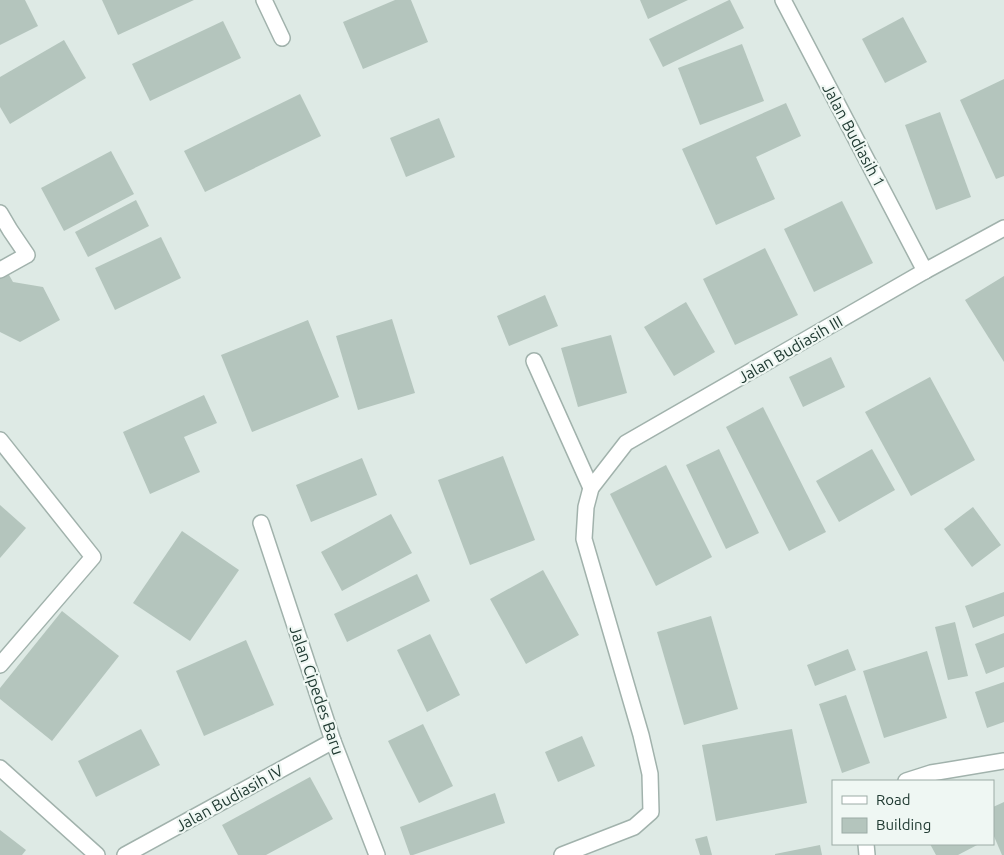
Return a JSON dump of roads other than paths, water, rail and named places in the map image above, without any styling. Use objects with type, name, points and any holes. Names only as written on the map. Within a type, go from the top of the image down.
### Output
[{"type":"street","points":[[264,0],[282,38]]},
{"type":"street","name":"Jalan Budiasih 1","points":[[783,0],[925,271]]},
{"type":"street","points":[[0,213],[27,254],[0,270]]},
{"type":"street","name":"Jalan Budiasih III","points":[[562,855],[634,827],[651,812],[650,774],[641,735],[584,539],[586,507],[591,488],[626,443],[925,271],[1004,228]]},
{"type":"street","points":[[534,360],[591,488]]},
{"type":"street","points":[[0,440],[92,557],[0,665]]},
{"type":"street","name":"Jalan Cipedes Baru","points":[[261,523],[333,741],[377,855]]},
{"type":"street","name":"Jalan Budiasih IV","points":[[125,855],[333,741]]},
{"type":"street","points":[[909,780],[931,773],[1004,760]]},
{"type":"street","points":[[0,768],[97,855]]}]
